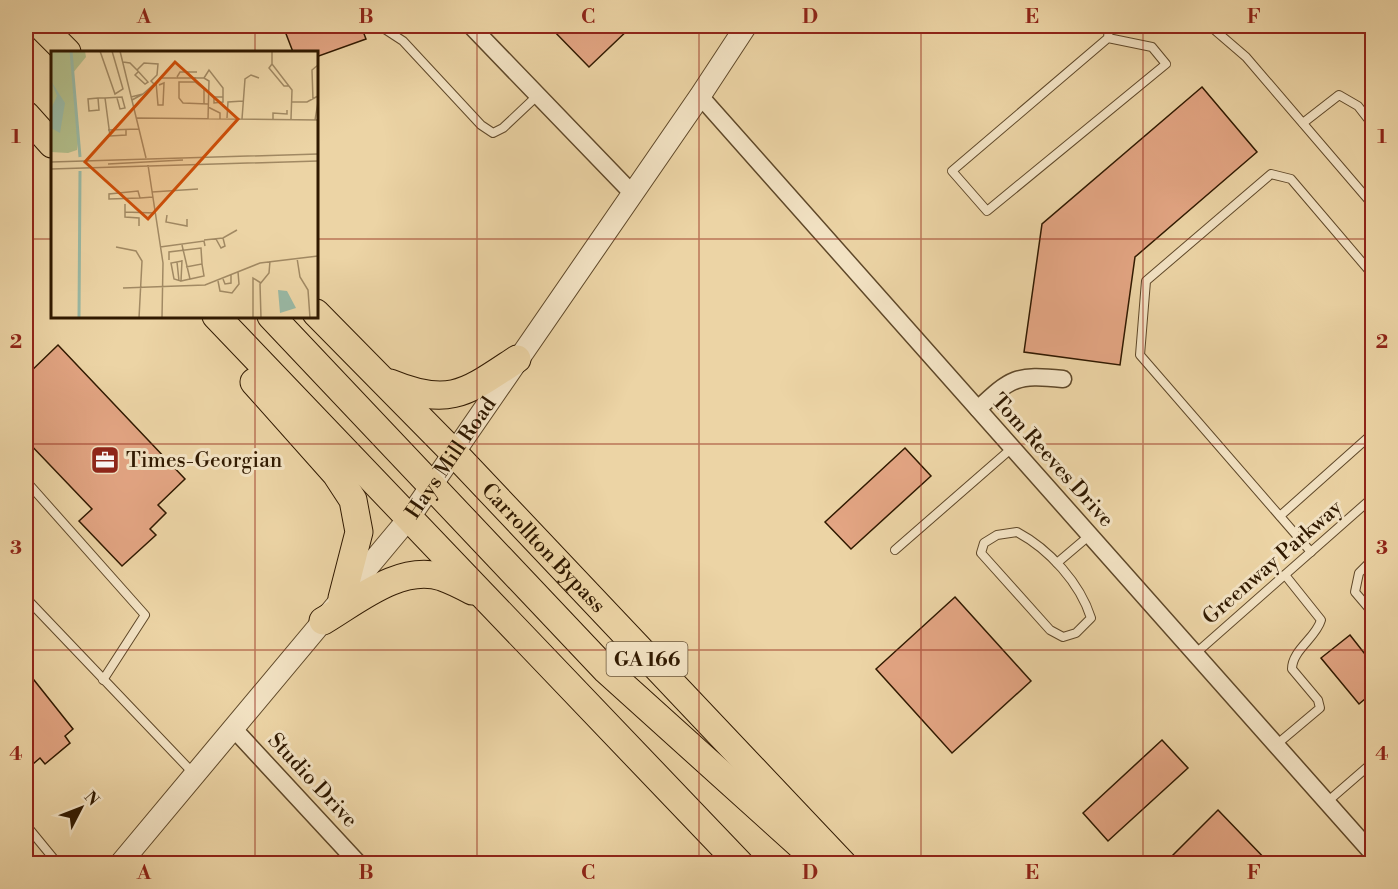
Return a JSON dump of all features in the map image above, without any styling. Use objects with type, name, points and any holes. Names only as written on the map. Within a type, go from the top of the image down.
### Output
[{"type":"main road","points":[[41,26],[66,51]]},
{"type":"main road","points":[[26,95],[51,117]]},
{"type":"main road","points":[[26,115],[51,143]]},
{"type":"main road","name":"Carrollton Bypass","points":[[318,315],[454,453],[843,864]]},
{"type":"main road","points":[[206,318],[234,358],[336,474],[354,500],[359,532],[342,598]]},
{"type":"main road","points":[[218,318],[740,864]]},
{"type":"main road","points":[[273,318],[430,487],[606,670],[821,864]]},
{"type":"main road","points":[[382,380],[430,396],[448,396],[470,389],[517,358]]},
{"type":"main road","points":[[323,621],[400,578],[422,575],[441,577],[484,596]]},
{"type":"street","points":[[471,26],[632,193]]},
{"type":"street","name":"Hays Mill Road","points":[[120,864],[409,518],[746,26]]},
{"type":"street","name":"Tom Reeves Drive","points":[[700,96],[1372,853]]},
{"type":"street","points":[[978,409],[1010,381],[1024,376],[1063,379]]},
{"type":"street","name":"Studio Drive","points":[[233,728],[359,864]]},
{"type":"lane","points":[[380,26],[403,41],[481,125],[493,133],[503,128],[538,95]]},
{"type":"lane","points":[[1108,38],[1152,47],[1166,64],[987,211],[952,171],[1108,38],[1109,26]]},
{"type":"lane","points":[[1210,26],[1246,57],[1372,204]]},
{"type":"lane","points":[[1303,123],[1339,95],[1358,106],[1372,124]]},
{"type":"lane","points":[[1311,552],[1140,355],[1146,281],[1271,174],[1291,179],[1372,274]]},
{"type":"lane","points":[[1280,516],[1372,434]]},
{"type":"lane","points":[[895,550],[1012,448]]},
{"type":"lane","points":[[26,481],[145,615],[104,680]]},
{"type":"lane","name":"Greenway Parkway","points":[[1195,654],[1372,498]]},
{"type":"lane","points":[[1017,532],[1030,538],[1057,564],[1085,600],[1091,618],[1076,633],[1063,637],[1050,630],[981,553],[984,543],[997,536],[1017,532]]},
{"type":"lane","points":[[1057,564],[1090,535]]},
{"type":"lane","points":[[1372,560],[1359,573],[1355,592],[1372,612]]},
{"type":"lane","points":[[1276,745],[1320,708],[1318,700],[1292,669],[1292,662],[1318,629],[1321,620],[1285,575]]},
{"type":"lane","points":[[26,598],[194,775]]},
{"type":"lane","points":[[1327,802],[1372,763]]},
{"type":"lane","points":[[26,825],[58,864]]},
{"type":"building","points":[[283,26],[361,26],[366,39],[318,56],[318,51],[293,51]]},
{"type":"building","points":[[549,26],[632,26],[589,67]]},
{"type":"building","points":[[1202,87],[1257,152],[1135,257],[1120,365],[1024,352],[1042,224]]},
{"type":"building","name":"Times-Georgian","points":[[58,345],[185,479],[158,505],[166,513],[150,529],[156,535],[122,566],[79,521],[92,509],[26,440],[26,376]]},
{"type":"building","points":[[905,448],[931,476],[851,549],[825,522]]},
{"type":"building","points":[[955,597],[1031,681],[952,753],[876,669]]},
{"type":"building","points":[[1350,635],[1372,663],[1372,693],[1359,704],[1321,658]]},
{"type":"building","points":[[26,670],[73,729],[65,736],[70,743],[45,764],[40,758],[33,764],[26,755]]},
{"type":"building","points":[[1162,740],[1188,768],[1108,841],[1083,813]]},
{"type":"building","points":[[1218,810],[1270,864],[1164,864]]},
{"type":"place","name":"Times-Georgian","points":[[105,460]]}]
